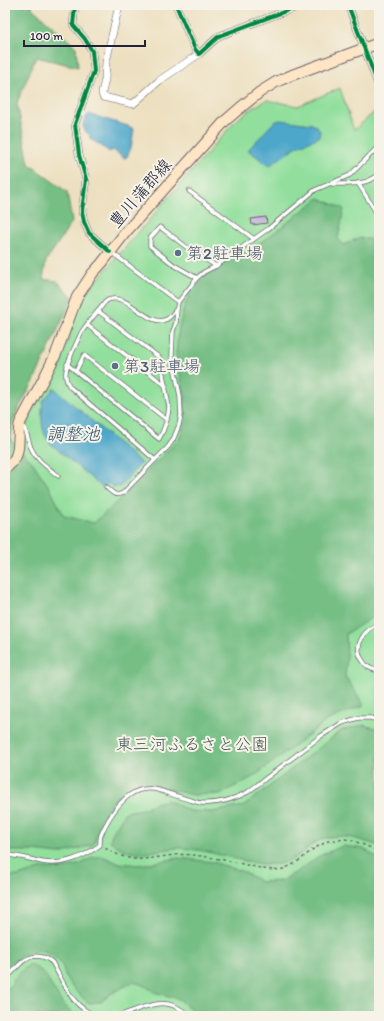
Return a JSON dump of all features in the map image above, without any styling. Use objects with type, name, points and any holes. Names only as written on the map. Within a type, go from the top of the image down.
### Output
[{"type":"main road","name":"豊川蒲郡線","points":[[5,469],[14,460],[17,450],[19,435],[18,429],[20,423],[56,354],[77,298],[92,274],[125,232],[225,121],[260,92],[276,82],[292,75],[379,43]]},
{"type":"street","points":[[75,5],[73,25],[85,39],[92,51],[94,71],[75,124],[79,155],[86,179],[82,211],[84,222],[89,233],[110,252]]},
{"type":"street","points":[[119,5],[106,62],[102,93],[103,97],[133,104],[160,80],[199,54],[218,36],[302,5]]},
{"type":"street","points":[[176,5],[195,49],[199,54]]},
{"type":"street","points":[[348,5],[379,87]]},
{"type":"lane","points":[[106,487],[115,494],[118,495],[122,493],[168,447],[173,440],[181,415],[180,396],[172,356],[177,308],[178,302],[197,278],[268,229],[315,190],[350,175],[379,146]]},
{"type":"lane","points":[[328,184],[358,183],[370,180],[379,174]]},
{"type":"lane","points":[[358,183],[379,217]]},
{"type":"lane","points":[[189,191],[254,239]]},
{"type":"lane","points":[[197,278],[174,265],[150,246],[150,238],[160,227],[189,249],[216,266]]},
{"type":"lane","points":[[110,252],[178,302]]},
{"type":"lane","points":[[155,460],[70,387],[65,378],[67,364],[82,332],[108,300],[120,299],[153,319],[160,321],[166,320],[177,308]]},
{"type":"lane","points":[[67,364],[159,439],[165,428],[169,407],[160,358],[98,311]]},
{"type":"lane","points":[[87,325],[166,386]]},
{"type":"lane","points":[[76,371],[84,355],[167,420]]},
{"type":"lane","points":[[20,423],[23,425],[35,454],[58,476]]},
{"type":"lane","points":[[379,624],[369,629],[364,635],[359,643],[358,651],[361,659],[367,666],[379,671]]},
{"type":"lane","points":[[5,855],[13,855],[44,862],[56,863],[70,860],[81,856],[100,844],[101,835],[116,807],[123,800],[139,790],[157,790],[200,804],[228,801],[248,792],[321,736],[342,722],[358,718],[379,720]]},
{"type":"lane","points":[[5,978],[9,976],[19,964],[27,958],[41,956],[48,958],[52,962],[76,1003],[88,1013],[97,1016]]},
{"type":"lane","points":[[117,1016],[161,1004],[174,1005],[189,1016]]},
{"type":"path","points":[[100,844],[111,852],[132,858],[142,859],[178,854],[192,855],[274,870],[283,869],[292,865],[312,850],[328,841],[345,839],[379,851]]},
{"type":"green space","points":[[5,5],[32,5],[32,8],[76,47],[78,67],[36,57],[17,103],[29,164],[67,192],[72,222],[46,261],[43,279],[57,281],[73,297],[33,383],[17,411],[12,424],[11,440],[33,463],[49,487],[64,516],[94,523],[180,438],[184,419],[185,398],[176,354],[179,327],[185,305],[191,291],[207,275],[266,239],[319,198],[344,209],[338,239],[344,245],[359,238],[370,239],[376,275],[379,273],[379,613],[346,634],[347,656],[345,676],[364,705],[326,721],[253,777],[220,794],[193,795],[140,783],[120,793],[106,812],[93,845],[59,854],[32,851],[5,851]]},
{"type":"green space","name":"東三河ふるさと公園","points":[[340,88],[354,130],[379,108],[379,1016],[5,1016],[5,472],[22,437],[28,420],[67,342],[78,305],[84,295],[230,127],[252,108],[267,100],[298,106]]},
{"type":"green space","points":[[363,725],[379,729],[379,846],[353,838],[337,836],[329,837],[320,840],[292,859],[283,863],[263,864],[190,849],[177,848],[146,853],[136,853],[124,850],[110,841],[112,834],[125,812],[143,809],[155,803],[167,800],[190,811],[212,812],[244,806],[342,730]]},
{"type":"green space","points":[[343,846],[364,849],[379,859],[379,1016],[196,1016],[193,1011],[179,999],[154,992],[144,985],[133,982],[112,993],[101,1002],[89,1003],[71,985],[60,963],[46,952],[32,951],[18,958],[5,969],[5,876],[18,876],[43,868],[61,869],[81,864],[91,858],[102,856],[118,863],[140,865],[178,858],[213,862],[244,872],[261,882],[281,881],[321,855]]},
{"type":"green space","points":[[30,964],[44,973],[60,1000],[75,1016],[5,1016],[5,988],[10,987],[18,974]]},
{"type":"water","points":[[89,114],[134,129],[131,148],[127,157],[124,158],[113,150],[110,152],[90,139],[90,136],[85,131],[83,126],[84,120]]},
{"type":"water","points":[[280,120],[312,124],[320,131],[319,137],[299,145],[269,166],[248,150],[274,122]]},
{"type":"water","name":"調整池","points":[[54,388],[141,463],[120,487],[113,487],[109,483],[103,488],[48,440],[42,424],[43,401]]},
{"type":"building","points":[[266,217],[267,223],[252,225],[251,219]]},
{"type":"cycle path","points":[[75,5],[73,25],[85,39],[92,51],[94,71],[75,124],[79,155],[86,179],[82,211],[84,222],[89,233],[110,252]]},
{"type":"cycle path","points":[[176,5],[195,49],[199,54],[219,36],[302,5]]},
{"type":"cycle path","points":[[348,5],[379,87]]},
{"type":"place","name":"第2駐車場","points":[[178,253]]},
{"type":"place","name":"第3駐車場","points":[[115,366]]}]
